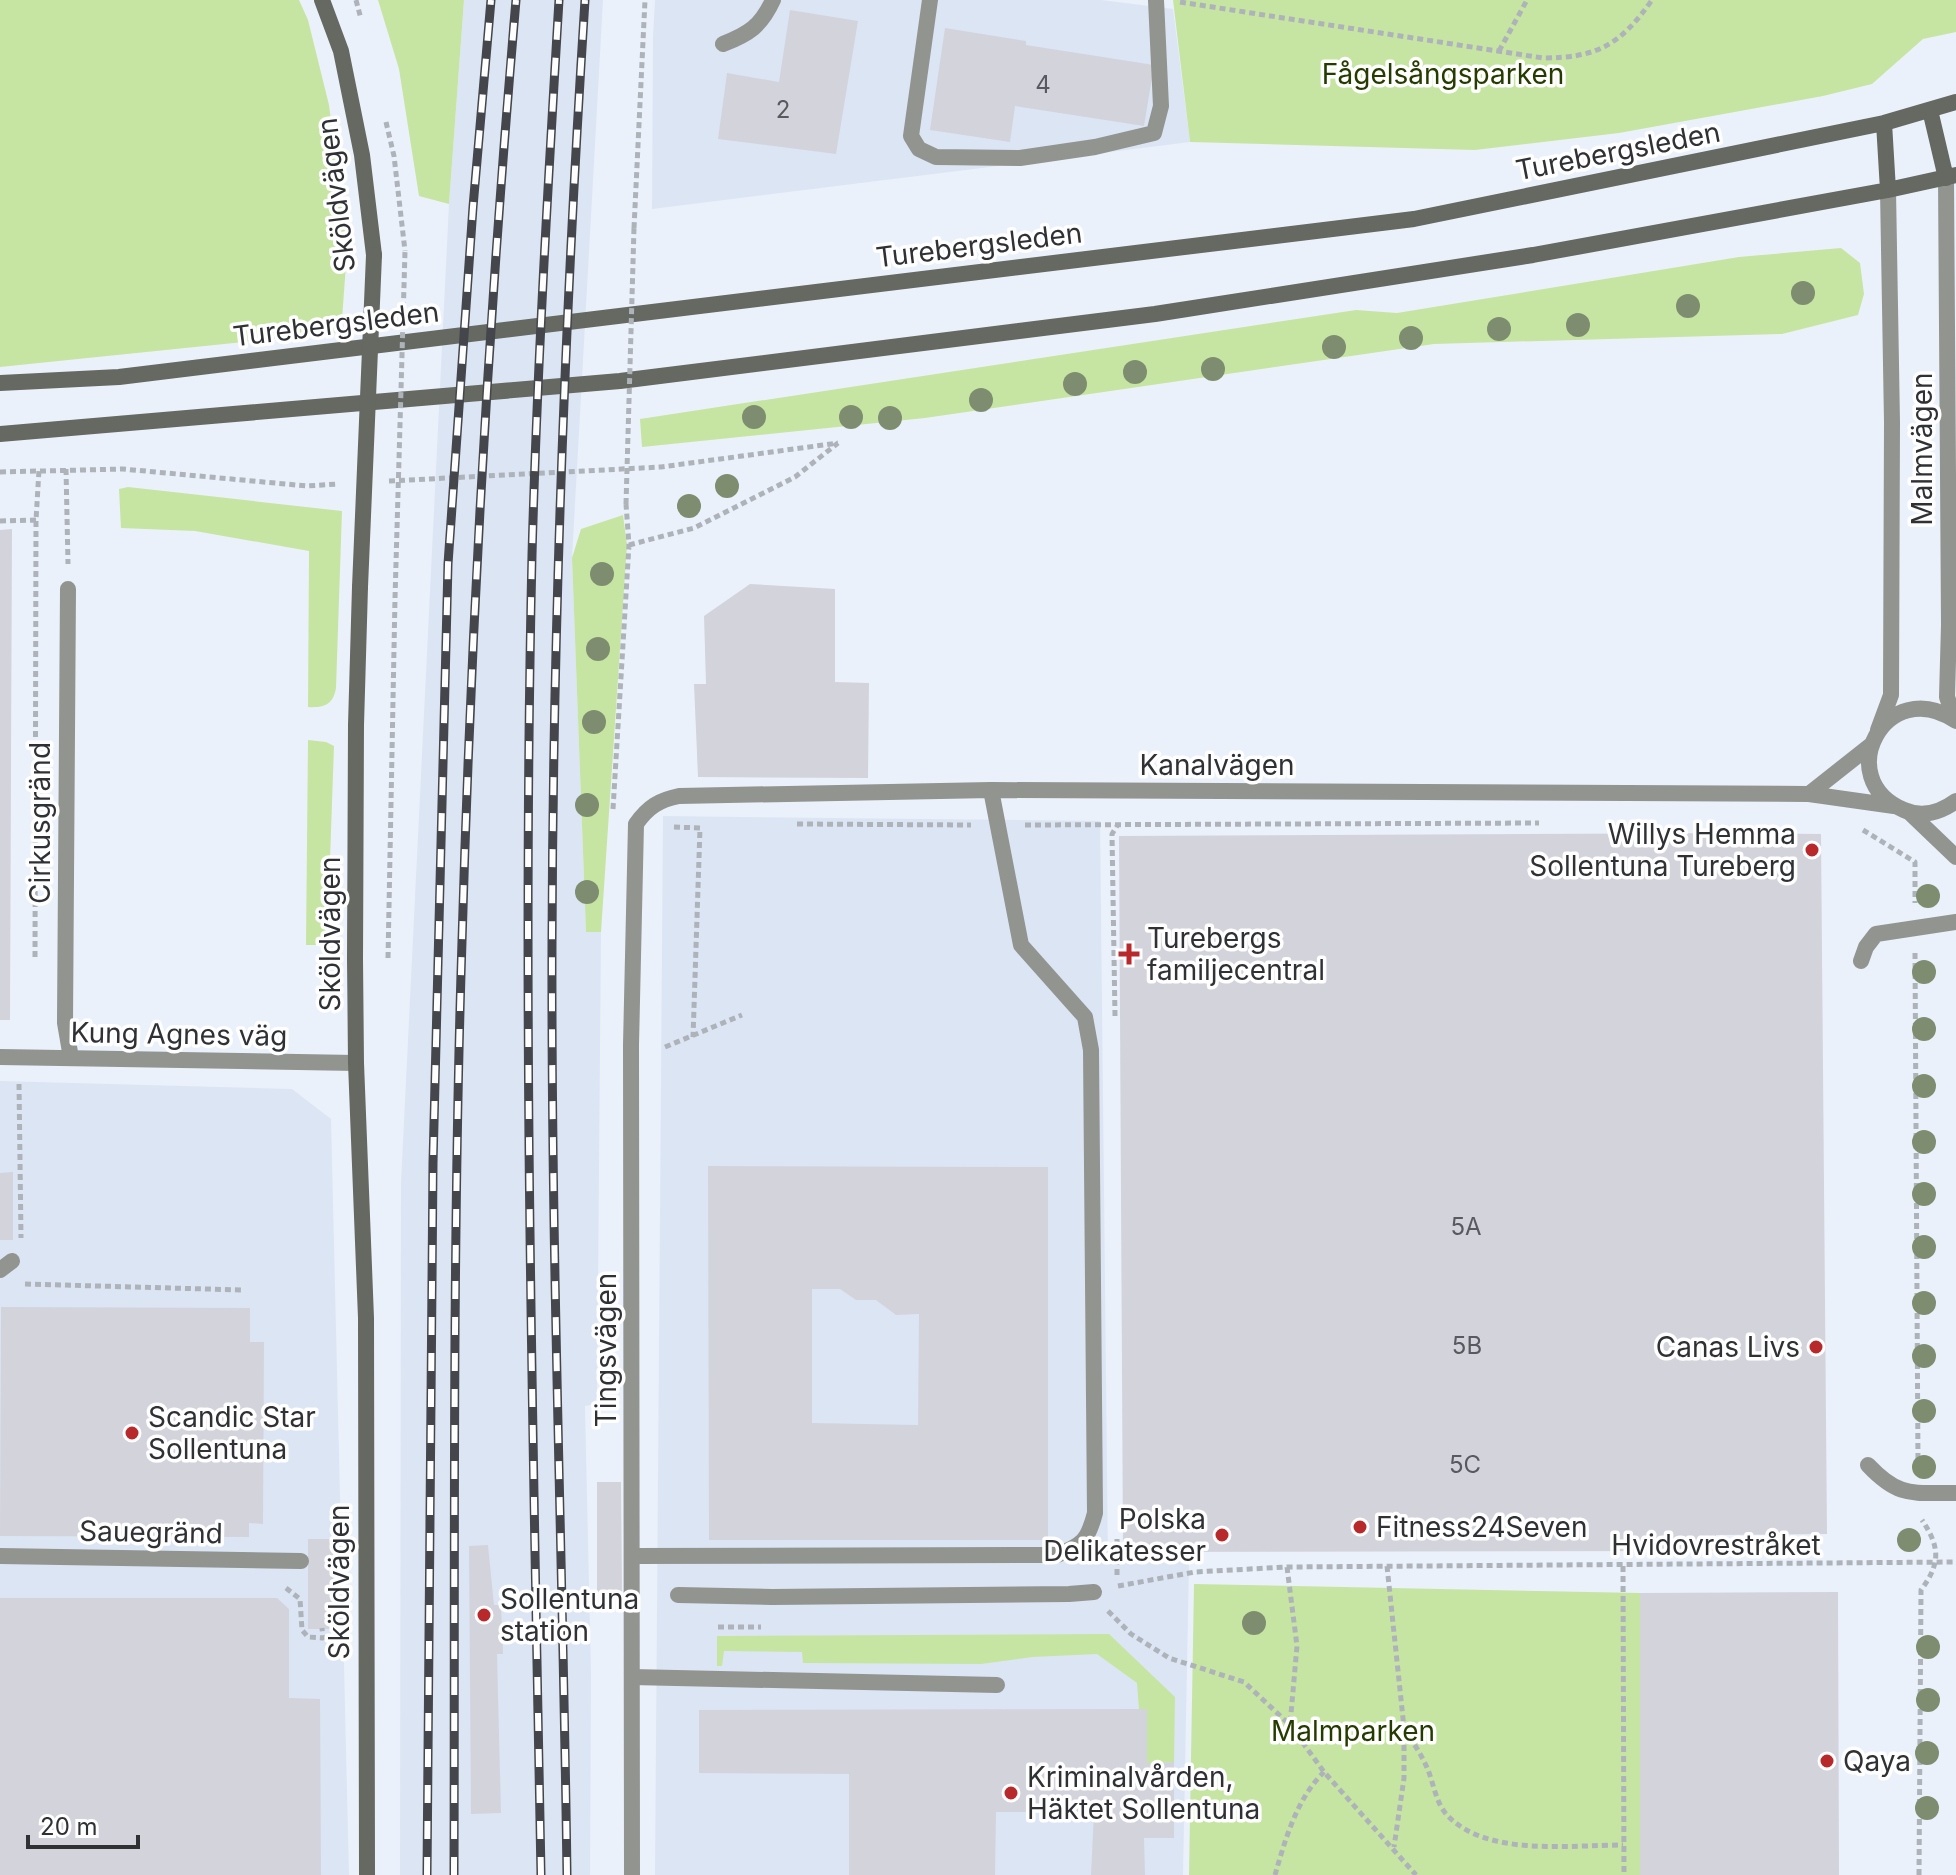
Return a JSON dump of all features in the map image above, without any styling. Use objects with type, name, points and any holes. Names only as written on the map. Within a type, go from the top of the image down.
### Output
[{"type":"main road","name":"Sköldvägen","points":[[322,0],[341,51],[356,125],[374,255],[356,740],[356,1063],[366,1318],[367,1875]]},
{"type":"main road","name":"Turebergsleden","points":[[0,383],[119,377],[1414,219],[1884,123],[1956,102]]},
{"type":"main road","points":[[0,434],[620,381],[1155,314],[1533,255],[1951,176],[1930,110]]},
{"type":"main road","points":[[1884,123],[1888,190]]},
{"type":"street","points":[[723,44],[742,37],[764,19],[773,0]]},
{"type":"street","points":[[930,0],[911,136],[919,149],[936,157],[1006,158],[1095,147],[1154,133],[1161,106],[1156,0]]},
{"type":"street","name":"Malmvägen","points":[[1951,176],[1947,697],[1955,720]]},
{"type":"street","name":"Malmvägen","points":[[1874,738],[1891,695],[1892,422],[1888,190]]},
{"type":"street","name":"Cirkusgränd","points":[[68,589],[65,1023],[71,1058]]},
{"type":"street","points":[[1809,794],[1874,738],[1890,718],[1906,710],[1923,708],[1940,711],[1955,720]]},
{"type":"street","points":[[1874,738],[1868,762],[1880,794],[1894,806],[1910,813],[1956,857]]},
{"type":"street","points":[[632,1556],[1057,1555],[1076,1548],[1089,1535],[1095,1513],[1091,1050],[1085,1017],[1021,945],[991,790]]},
{"type":"street","name":"Kanalvägen","points":[[636,824],[645,811],[661,800],[679,796],[991,790],[1809,794],[1894,806]]},
{"type":"street","points":[[1910,813],[1929,813],[1956,801]]},
{"type":"street","name":"Tingsvägen","points":[[632,1875],[631,1045],[636,824]]},
{"type":"street","points":[[1861,961],[1866,947],[1876,934],[1956,922]]},
{"type":"street","name":"Kung Agnes väg","points":[[0,1057],[356,1063]]},
{"type":"street","points":[[1868,1465],[1881,1479],[1898,1490],[1956,1493]]},
{"type":"street","name":"Sauegränd","points":[[0,1556],[301,1561]]},
{"type":"street","points":[[678,1595],[772,1597],[1094,1592]]},
{"type":"street","points":[[632,1677],[997,1685]]},
{"type":"path","points":[[626,504],[634,228],[645,0]]},
{"type":"path","points":[[1170,0],[1543,58],[1579,57],[1594,52],[1633,27],[1652,0]]},
{"type":"path","points":[[1499,51],[1527,0]]},
{"type":"path","points":[[388,958],[405,251]]},
{"type":"path","points":[[384,482],[661,467],[838,443],[795,477],[694,528],[629,545]]},
{"type":"path","points":[[66,469],[68,589]]},
{"type":"path","points":[[0,472],[123,469],[307,486],[354,483]]},
{"type":"path","points":[[35,960],[36,520],[39,470]]},
{"type":"path","points":[[0,521],[36,520]]},
{"type":"path","points":[[661,827],[700,828],[706,823]]},
{"type":"path","points":[[783,824],[1546,823]]},
{"type":"path","points":[[1115,1016],[1112,834],[1117,825]]},
{"type":"path","points":[[693,1037],[700,828]]},
{"type":"path","points":[[1862,829],[1915,862],[1918,1492],[1920,1517],[1934,1538],[1937,1563],[1921,1590],[1919,1875]]},
{"type":"path","points":[[665,1047],[742,1015]]},
{"type":"path","points":[[6,1265],[21,1248],[19,1075]]},
{"type":"path","points":[[12,1283],[243,1290]]},
{"type":"path","name":"Hvidovrestråket","points":[[1094,1592],[1195,1572],[1287,1567],[1956,1562]]},
{"type":"path","points":[[1387,1566],[1404,1728],[1404,1778],[1394,1848]]},
{"type":"path","points":[[1623,1566],[1624,1875]]},
{"type":"path","points":[[1287,1567],[1297,1646],[1290,1725]]},
{"type":"path","points":[[285,1588],[300,1599],[302,1630],[308,1637],[323,1638],[322,1628]]},
{"type":"path","points":[[1094,1592],[1112,1617],[1131,1634],[1169,1658],[1244,1682],[1290,1725],[1324,1772],[1416,1875]]},
{"type":"path","points":[[1404,1728],[1428,1770],[1436,1796],[1446,1814],[1483,1839],[1504,1844],[1623,1845]]},
{"type":"path","points":[[1275,1875],[1283,1847],[1309,1786],[1324,1772]]},
{"type":"shaded area","points":[[464,0],[603,0],[572,558],[586,932],[601,932],[597,1404],[585,1406],[591,1675],[590,1875],[400,1875],[401,1183],[449,204]]},
{"type":"shaded area","points":[[655,0],[1101,0],[1173,9],[1190,142],[652,209]]},
{"type":"shaded area","points":[[663,816],[1100,821],[1108,1562],[1189,1561],[1183,1875],[655,1875]]},
{"type":"shaded area","points":[[0,1081],[292,1089],[331,1119],[349,1875],[0,1875]]},
{"type":"green space","points":[[0,0],[299,0],[308,20],[329,105],[345,228],[346,265],[341,332],[0,367]]},
{"type":"green space","points":[[378,0],[464,0],[449,204],[419,196],[399,69]]},
{"type":"green space","name":"Fågelsångsparken","points":[[1173,0],[1956,0],[1956,32],[1923,39],[1872,84],[1823,96],[1619,133],[1475,150],[1190,142]]},
{"type":"green space","points":[[1841,248],[1860,263],[1864,294],[1858,315],[1782,334],[1434,344],[925,418],[642,447],[640,419],[1356,310],[1397,313],[1739,257]]},
{"type":"green space","points":[[128,487],[342,511],[336,688],[330,702],[319,707],[308,707],[309,551],[195,531],[121,528],[119,489]]},
{"type":"green space","points":[[623,515],[627,545],[601,932],[586,932],[572,558],[581,529]]},
{"type":"green space","points":[[308,740],[334,746],[327,945],[306,945]]},
{"type":"green space","name":"Malmparken","points":[[1194,1584],[1640,1593],[1640,1875],[1189,1875]]},
{"type":"green space","points":[[1109,1634],[1175,1697],[1174,1762],[1147,1763],[1147,1709],[1139,1709],[1137,1683],[1097,1654],[1032,1657],[981,1664],[803,1663],[802,1652],[724,1651],[722,1666],[717,1666],[717,1636]]},
{"type":"building","points":[[790,10],[858,21],[836,154],[718,139],[727,73],[779,82]]},
{"type":"building","points":[[945,28],[1026,41],[1026,45],[1154,65],[1144,126],[1015,106],[1010,142],[930,130]]},
{"type":"building","points":[[12,529],[10,1020],[0,1020],[0,530]]},
{"type":"building","points":[[750,584],[835,589],[835,682],[869,683],[868,778],[698,777],[694,684],[706,684],[704,616]]},
{"type":"building","points":[[1821,834],[1827,1534],[1716,1535],[1716,1551],[1123,1552],[1119,836]]},
{"type":"building","points":[[708,1166],[1048,1167],[1048,1540],[709,1540]],"holes":[[[812,1289],[840,1289],[856,1300],[876,1300],[896,1315],[919,1314],[918,1425],[812,1423]]]},
{"type":"building","points":[[13,1172],[13,1240],[0,1240],[0,1173]]},
{"type":"building","name":"Scandic Star Sollentuna","points":[[1,1307],[250,1308],[250,1342],[264,1342],[263,1524],[249,1523],[249,1537],[0,1536]]},
{"type":"building","points":[[597,1482],[621,1482],[622,1592],[597,1592]]},
{"type":"building","points":[[308,1539],[333,1539],[333,1629],[308,1629]]},
{"type":"building","points":[[488,1545],[494,1605],[501,1605],[503,1654],[497,1654],[501,1813],[471,1814],[469,1546]]},
{"type":"building","points":[[1838,1592],[1839,1875],[1640,1875],[1640,1593]]},
{"type":"building","points":[[0,1598],[277,1598],[289,1609],[289,1698],[320,1699],[321,1875],[0,1875]]},
{"type":"building","name":"Kriminalvården, Häktet Sollentuna","points":[[1147,1709],[1147,1763],[1174,1762],[1174,1838],[1144,1838],[1145,1875],[1091,1875],[1094,1812],[996,1812],[995,1875],[849,1875],[849,1774],[699,1773],[699,1710]]},
{"type":"railway","points":[[427,1875],[433,1163],[448,564],[491,0]]},
{"type":"railway","points":[[454,1875],[455,1291],[466,823],[489,352],[516,0]]},
{"type":"railway","points":[[541,1875],[530,1215],[529,720],[537,416],[559,0]]},
{"type":"railway","points":[[567,1875],[553,1175],[553,824],[561,471],[585,0]]},
{"type":"place","name":"Willys Hemma Sollentuna Tureberg","points":[[1812,850]]},
{"type":"place","name":"Turebergs familjecentral","points":[[1129,954]]},
{"type":"place","name":"Canas Livs","points":[[1816,1347]]},
{"type":"place","name":"Scandic Star Sollentuna","points":[[132,1433]]},
{"type":"place","name":"Fitness24Seven","points":[[1360,1527]]},
{"type":"place","name":"Polska Delikatesser","points":[[1222,1535]]},
{"type":"place","name":"Sollentuna station","points":[[484,1615]]},
{"type":"place","name":"Qaya","points":[[1827,1761]]},
{"type":"place","name":"Kriminalvården, Häktet Sollentuna","points":[[1011,1793]]}]
